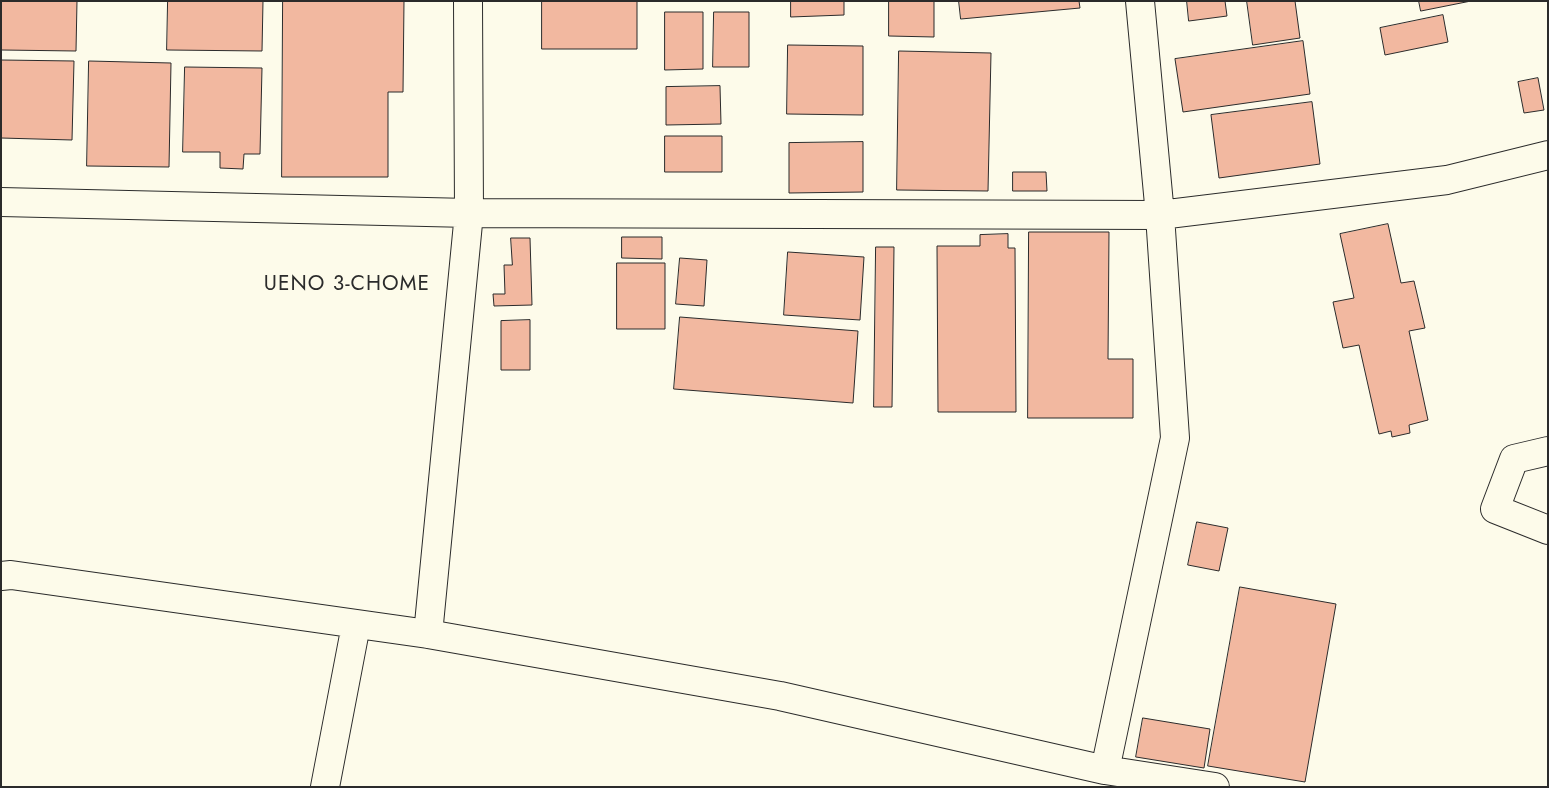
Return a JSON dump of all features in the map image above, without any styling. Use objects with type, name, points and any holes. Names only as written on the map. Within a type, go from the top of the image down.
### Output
[{"type":"street","points":[[428,634],[469,213],[468,1]]},
{"type":"street","points":[[1105,770],[1175,438],[1160,215],[1140,1]]},
{"type":"street","points":[[1,202],[469,213],[1160,215],[1447,180],[1548,155]]},
{"type":"street","points":[[1548,451],[1514,459],[1494,510],[1548,530]]},
{"type":"street","points":[[1,576],[11,575],[428,634],[780,696],[1105,770],[1215,787]]},
{"type":"street","points":[[325,787],[356,624]]},
{"type":"building","points":[[1,1],[77,1],[76,51],[1,50]]},
{"type":"building","points":[[168,1],[263,1],[262,51],[167,50]]},
{"type":"building","points":[[283,1],[404,1],[403,92],[388,92],[388,177],[282,177]]},
{"type":"building","points":[[542,1],[637,1],[637,49],[542,49]]},
{"type":"building","points":[[791,1],[844,1],[844,15],[791,17]]},
{"type":"building","points":[[889,1],[934,1],[934,37],[889,36]]},
{"type":"building","points":[[959,1],[1079,1],[1080,8],[961,19]]},
{"type":"building","points":[[1187,1],[1225,1],[1227,16],[1189,21]]},
{"type":"building","points":[[1247,1],[1295,1],[1300,38],[1253,45]]},
{"type":"building","points":[[1419,1],[1471,1],[1421,11]]},
{"type":"building","points":[[665,12],[703,12],[703,69],[665,70]]},
{"type":"building","points":[[714,12],[749,12],[749,67],[713,67]]},
{"type":"building","points":[[1443,15],[1448,42],[1385,55],[1380,28]]},
{"type":"building","points":[[1303,41],[1310,94],[1183,112],[1175,59]]},
{"type":"building","points":[[788,45],[863,46],[863,115],[787,114]]},
{"type":"building","points":[[899,51],[991,53],[988,191],[897,190]]},
{"type":"building","points":[[1,60],[74,61],[72,140],[1,138]]},
{"type":"building","points":[[89,61],[171,63],[169,167],[87,166]]},
{"type":"building","points":[[185,67],[262,68],[260,154],[244,154],[243,169],[220,168],[220,152],[183,152]]},
{"type":"building","points":[[1538,78],[1544,110],[1524,113],[1518,82]]},
{"type":"building","points":[[720,86],[721,124],[666,125],[666,87]]},
{"type":"building","points":[[1312,102],[1320,164],[1219,178],[1211,115]]},
{"type":"building","points":[[665,136],[722,136],[722,172],[665,172]]},
{"type":"building","points":[[863,142],[863,192],[789,193],[789,143]]},
{"type":"building","points":[[1013,172],[1046,172],[1047,191],[1013,191]]},
{"type":"building","points":[[1388,224],[1401,283],[1414,281],[1425,328],[1409,331],[1428,420],[1409,425],[1410,433],[1392,437],[1391,431],[1379,434],[1359,345],[1343,348],[1333,302],[1354,298],[1340,234]]},
{"type":"building","points":[[1029,232],[1109,232],[1108,359],[1133,359],[1133,418],[1028,418]]},
{"type":"building","points":[[1008,234],[1008,248],[1015,248],[1016,412],[938,412],[937,246],[980,246],[980,235]]},
{"type":"building","points":[[622,237],[662,237],[662,259],[622,258]]},
{"type":"building","points":[[511,238],[530,238],[532,305],[494,306],[493,294],[505,294],[504,265],[512,265]]},
{"type":"building","points":[[876,247],[894,247],[892,407],[874,407]]},
{"type":"building","points":[[788,252],[864,257],[860,320],[784,315]]},
{"type":"building","points":[[680,258],[707,260],[704,306],[676,304]]},
{"type":"building","points":[[617,263],[665,263],[665,329],[617,329]]},
{"type":"building","points":[[680,317],[858,331],[853,403],[674,389]]},
{"type":"building","points":[[530,320],[530,370],[501,370],[501,321]]},
{"type":"building","points":[[1197,522],[1228,528],[1219,571],[1188,565]]},
{"type":"building","points":[[1240,587],[1336,604],[1305,782],[1208,766]]},
{"type":"building","points":[[1143,718],[1210,729],[1204,768],[1136,757]]},
{"type":"district","name":"UENO 3-CHOME","points":[[347,285]]}]
